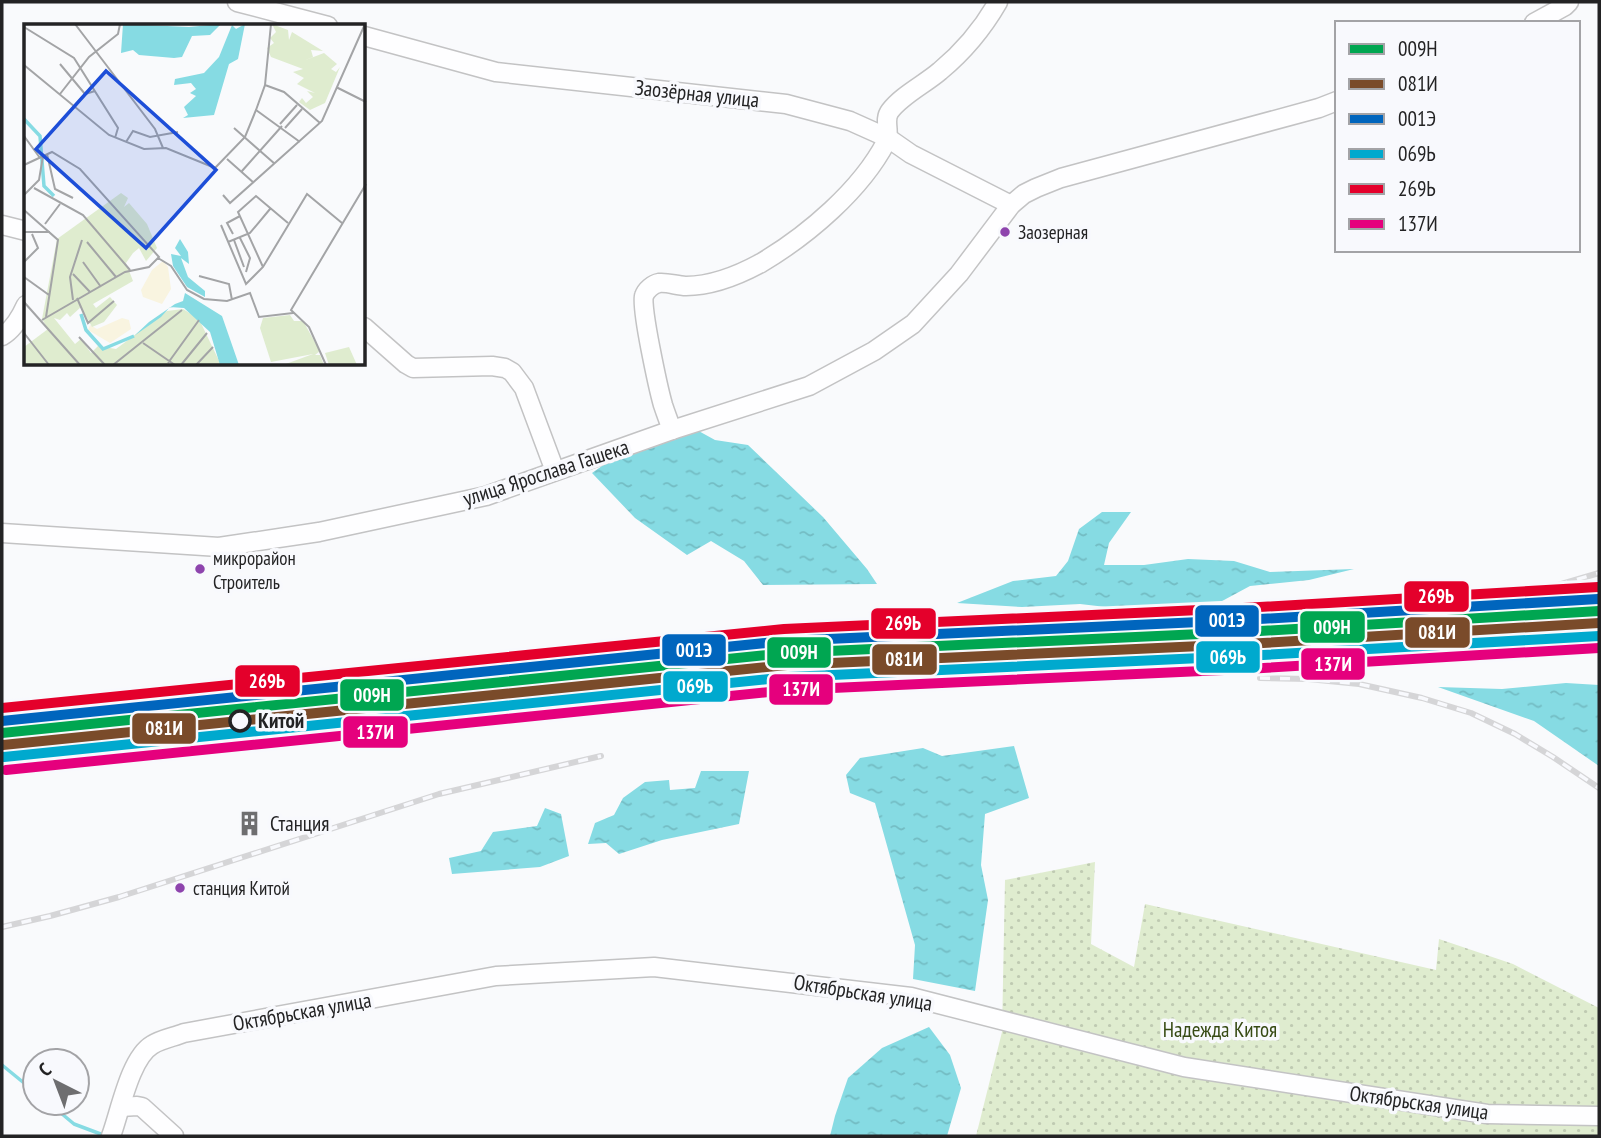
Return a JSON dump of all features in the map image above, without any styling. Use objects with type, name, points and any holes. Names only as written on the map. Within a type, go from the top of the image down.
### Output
[{"type":"street","points":[[237,2],[320,24]]},
{"type":"street","points":[[673,430],[663,404],[645,320],[642,298],[647,291],[658,283],[686,286],[715,282],[742,272],[795,240],[829,213],[864,176],[888,138],[887,122],[890,111],[940,71],[968,44],[998,2]]},
{"type":"street","points":[[1538,21],[1569,2]]},
{"type":"street","name":"Заозёрная улица","points":[[366,37],[496,72],[786,104],[850,121],[888,138],[911,153],[1012,205]]},
{"type":"street","name":"улица Ярослава Гашека","points":[[2,533],[219,547],[320,532],[486,496],[673,430],[809,386],[874,351],[922,314],[959,274],[1012,205],[1037,187],[1335,102]]},
{"type":"street","points":[[2,225],[24,230]]},
{"type":"street","points":[[2,336],[24,310]]},
{"type":"street","points":[[366,329],[413,368],[492,366],[512,372],[524,388],[555,471]]},
{"type":"street","name":"Октябрьская улица","points":[[121,1107],[134,1065],[142,1054],[153,1044],[184,1033],[496,976],[654,967],[911,997],[1211,1072],[1487,1114],[1599,1116]]},
{"type":"street","points":[[112,1133],[121,1107],[137,1106],[142,1107],[174,1136]]},
{"type":"green space","name":"Надежда Китоя","points":[[1095,862],[1091,944],[1134,967],[1145,904],[1436,970],[1439,939],[1513,964],[1599,1008],[1599,1136],[976,1136],[1002,1032],[1005,880]]},
{"type":"water","points":[[695,429],[715,440],[748,445],[823,517],[877,584],[763,585],[744,561],[711,541],[687,555],[635,518],[592,473],[619,454]]},
{"type":"water","points":[[1102,512],[1131,512],[1109,543],[1104,565],[1144,565],[1188,559],[1234,561],[1270,572],[1354,569],[1309,580],[1250,586],[1211,607],[1149,612],[1080,604],[1022,607],[957,603],[1013,581],[1056,576],[1068,561],[1079,529]]},
{"type":"water","points":[[1566,683],[1599,685],[1599,766],[1534,721],[1438,687],[1502,689]]},
{"type":"water","points":[[1014,746],[1029,798],[985,814],[981,865],[988,900],[975,991],[913,979],[915,945],[875,803],[850,793],[846,775],[860,758],[923,748],[942,756]]},
{"type":"water","points":[[701,771],[749,771],[739,824],[662,840],[619,854],[606,843],[588,844],[595,823],[614,815],[623,798],[645,782],[669,780],[670,790],[695,788]]},
{"type":"water","points":[[545,808],[561,814],[569,856],[540,867],[452,874],[449,858],[481,851],[493,832],[537,826]]},
{"type":"water","points":[[929,1027],[950,1055],[961,1088],[947,1136],[830,1136],[848,1078],[882,1048]]},
{"type":"waterway","points":[[2,1065],[21,1081]]},
{"type":"waterway","points":[[66,1117],[74,1124],[106,1136]]},
{"type":"railway","points":[[1362,624],[1456,611],[1506,600],[1599,573]]},
{"type":"railway","points":[[2,749],[792,667],[990,653],[1599,621]]},
{"type":"railway","points":[[2,768],[1046,663],[1212,653]]},
{"type":"railway","points":[[1260,678],[1359,684],[1422,698],[1471,713],[1515,734],[1599,788]]},
{"type":"railway","points":[[2,927],[119,897],[439,794],[601,756]]},
{"type":"transit line","name":"269Ь","points":[[2,708],[784,629],[1243,608],[1598,587]]},
{"type":"transit line","name":"001Э","points":[[2,721],[785,641],[1243,620],[1598,599]]},
{"type":"transit line","name":"009Н","points":[[2,733],[786,653],[1244,632],[1599,611]]},
{"type":"transit line","name":"081И","points":[[3,745],[787,665],[1245,644],[1599,623]]},
{"type":"transit line","name":"069Ь","points":[[4,757],[788,677],[1245,656],[1599,636]]},
{"type":"transit line","name":"137И","points":[[6,770],[789,690],[1246,669],[1599,648]]},
{"type":"place","name":"Заозерная","points":[[1005,232]]},
{"type":"place","name":"микрорайон Строитель","points":[[200,569]]},
{"type":"place","name":"Китой","points":[[240,721]]},
{"type":"place","name":"Станция","points":[[250,824]]},
{"type":"place","name":"станция Китой","points":[[180,888]]}]
